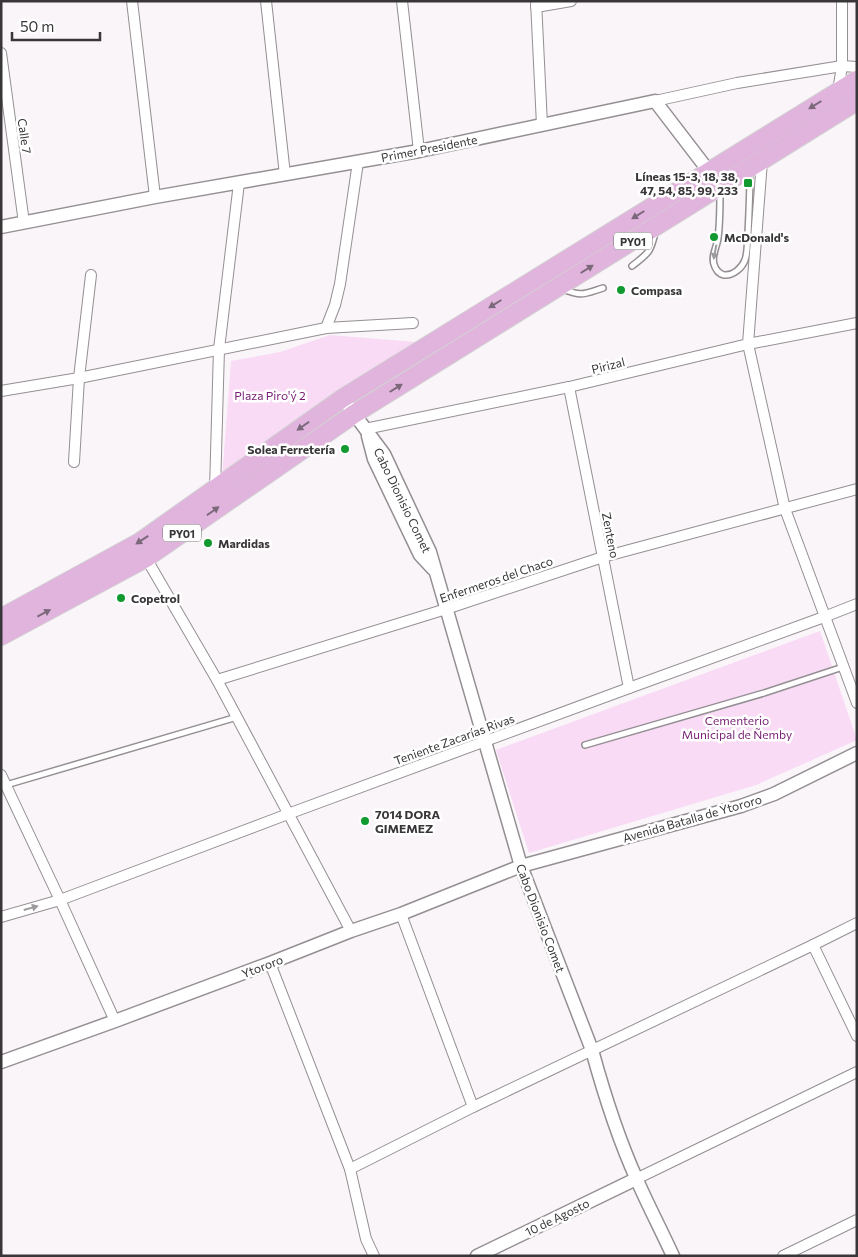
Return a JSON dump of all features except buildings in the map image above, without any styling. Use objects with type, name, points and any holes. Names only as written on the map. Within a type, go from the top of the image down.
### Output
[{"type":"highway","name":"PY01","points":[[1,618],[140,542],[343,398],[857,80]]},
{"type":"highway","name":"PY01","points":[[1,636],[146,558],[354,414],[720,186],[854,105]]},
{"type":"highway","points":[[536,278],[552,291]]},
{"type":"street","points":[[132,1],[156,197]]},
{"type":"street","points":[[266,1],[285,175]]},
{"type":"street","points":[[402,1],[419,151]]},
{"type":"street","points":[[542,125],[536,4],[571,1]]},
{"type":"street","points":[[838,91],[842,66],[842,1]]},
{"type":"street","name":"Calle 7","points":[[1,53],[24,223]]},
{"type":"street","name":"Primer Presidente","points":[[1,227],[156,197],[419,151],[737,83],[842,66],[857,67]]},
{"type":"street","points":[[655,101],[720,186]]},
{"type":"street","points":[[326,328],[335,305],[340,284],[358,162]]},
{"type":"street","points":[[756,164],[748,344],[785,509],[857,703]]},
{"type":"street","points":[[215,489],[219,349],[239,183]]},
{"type":"street","points":[[74,462],[79,378],[91,275]]},
{"type":"street","points":[[1,391],[79,378],[326,328],[412,323]]},
{"type":"street","name":"Pirizal","points":[[366,430],[569,387],[748,344],[857,323]]},
{"type":"street","name":"Zenteno","points":[[569,387],[629,688]]},
{"type":"street","name":"Cabo Dionisio Comet","points":[[343,398],[366,430],[374,459],[420,555],[435,571],[521,866],[592,1050],[600,1080],[636,1179],[673,1256]]},
{"type":"street","name":"Enfermeros del Chaco","points":[[218,680],[446,609],[603,557],[857,489]]},
{"type":"street","points":[[146,558],[218,680],[351,932]]},
{"type":"street","name":"Teniente Zacarías Rivas","points":[[1,917],[60,900],[857,604]]},
{"type":"street","name":"Avenida Batalla de Ytororo","points":[[521,866],[741,806],[774,794],[857,753]]},
{"type":"street","points":[[1,775],[115,1021]]},
{"type":"street","name":"Ytororo","points":[[1,1062],[401,914],[521,866]]},
{"type":"street","points":[[401,914],[473,1107]]},
{"type":"street","points":[[350,1169],[473,1107],[857,923]]},
{"type":"street","points":[[814,945],[857,1036]]},
{"type":"street","points":[[270,963],[350,1169],[366,1239],[374,1256]]},
{"type":"street","points":[[636,1179],[857,1072]]},
{"type":"street","name":"10 de Agosto","points":[[477,1256],[636,1179]]},
{"type":"street","points":[[784,1256],[857,1220]]},
{"type":"lane","points":[[720,186],[720,220],[713,256],[718,272],[724,275],[732,274],[745,261],[756,164]]},
{"type":"lane","points":[[632,266],[648,253],[652,247],[657,226]]},
{"type":"lane","points":[[552,291],[585,294],[603,288]]},
{"type":"lane","points":[[585,745],[764,693],[844,667]]},
{"type":"lane","points":[[6,785],[238,717]]},
{"type":"green space","name":"Plaza Piro'ý 2","points":[[330,335],[416,342],[222,478],[231,361],[280,352]]},
{"type":"green space","name":"Cementerio Municipal de Ñemby","points":[[820,631],[857,740],[756,785],[529,853],[496,750]]},
{"type":"place","name":"Líneas 15-3, 18, 38, 47, 54, 85, 99, 233","points":[[748,183]]},
{"type":"place","name":"McDonald's","points":[[714,237]]},
{"type":"place","name":"Compasa","points":[[621,290]]},
{"type":"place","name":"Solea Ferretería","points":[[345,449]]},
{"type":"place","name":"Mardidas","points":[[208,543]]},
{"type":"place","name":"Copetrol","points":[[121,598]]},
{"type":"place","name":"7014 DORA GIMEMEZ","points":[[365,821]]}]
